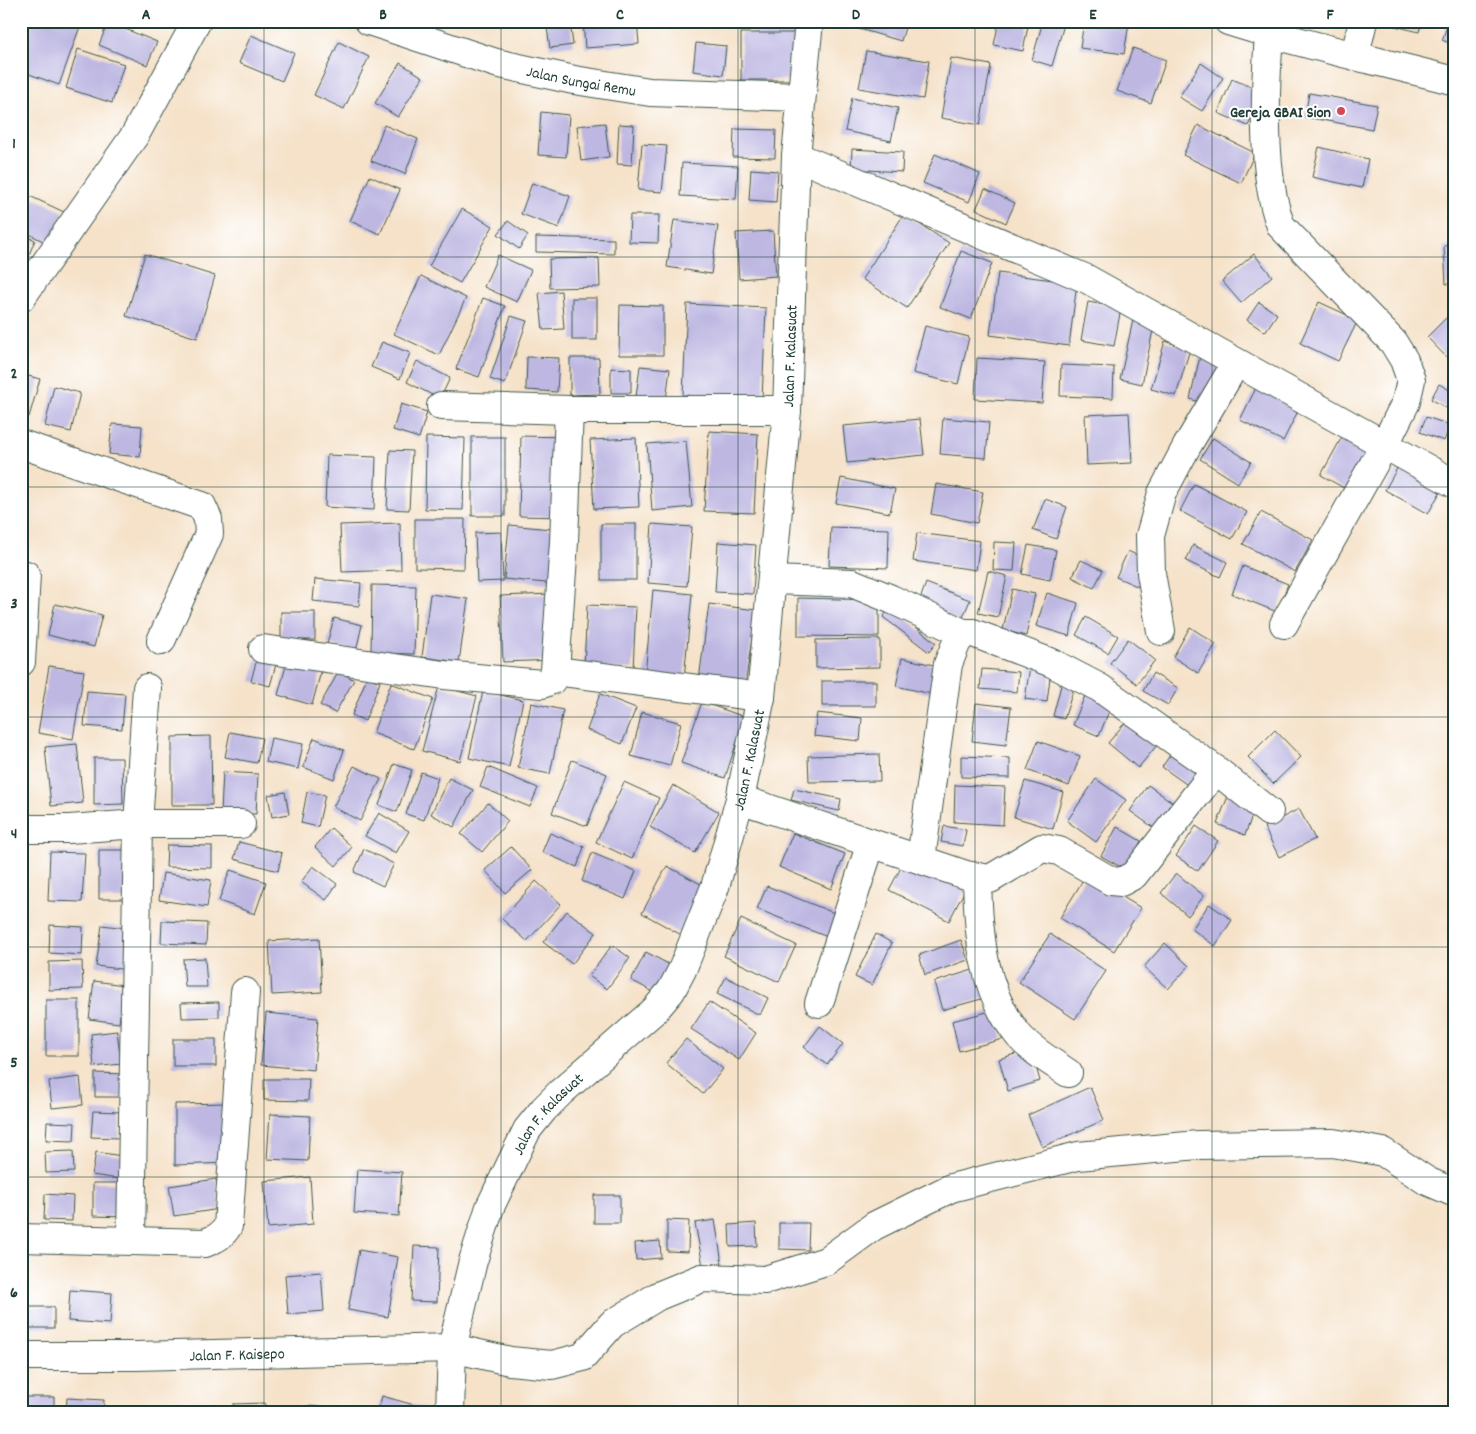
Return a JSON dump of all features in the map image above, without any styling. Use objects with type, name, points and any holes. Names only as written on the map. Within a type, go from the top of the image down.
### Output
[{"type":"street","points":[[21,298],[135,135],[197,21]]},
{"type":"street","name":"Jalan Sungai Remu","points":[[369,21],[496,63],[574,80],[650,92],[802,97]]},
{"type":"street","name":"Jalan F. Kalasuat","points":[[450,1413],[452,1348],[473,1261],[490,1207],[528,1130],[544,1109],[655,1010],[671,991],[682,970],[715,887],[740,799],[761,698],[772,580],[787,410],[796,156],[809,21]]},
{"type":"street","points":[[1228,21],[1298,43],[1355,55],[1455,81]]},
{"type":"street","points":[[1355,55],[1363,21]]},
{"type":"street","points":[[1269,34],[1266,133],[1275,209],[1281,226],[1393,342],[1404,360],[1411,380],[1406,402],[1385,444],[1284,624]]},
{"type":"street","points":[[796,156],[1087,279],[1455,484]]},
{"type":"street","points":[[1161,631],[1151,573],[1150,536],[1162,493],[1187,446],[1236,363]]},
{"type":"street","points":[[441,406],[569,410],[787,410]]},
{"type":"street","points":[[263,649],[444,675],[542,684],[552,680],[555,671],[564,542],[569,410]]},
{"type":"street","points":[[21,444],[202,506],[208,519],[209,534],[161,641]]},
{"type":"street","points":[[21,662],[26,575]]},
{"type":"street","points":[[772,580],[852,583],[963,633],[973,633],[1043,660],[1100,688],[1216,770],[1269,812]]},
{"type":"street","points":[[922,859],[948,664],[956,644],[963,633]]},
{"type":"street","points":[[555,671],[761,698]]},
{"type":"street","points":[[131,1240],[138,824],[146,688]]},
{"type":"street","points":[[740,799],[966,875],[990,879],[1042,848],[1059,851],[1111,881],[1121,882],[1134,875],[1216,770]]},
{"type":"street","points":[[21,829],[69,829],[138,824],[241,824]]},
{"type":"street","points":[[819,1003],[871,843]]},
{"type":"street","points":[[977,877],[978,924],[981,941],[987,974],[1001,1010],[1020,1037],[1068,1073]]},
{"type":"street","points":[[21,1238],[205,1243],[217,1238],[224,1232],[228,1226],[245,992]]},
{"type":"street","name":"Jalan F. Kaisepo","points":[[21,1356],[136,1356],[452,1348],[510,1361],[552,1365],[583,1357],[612,1324],[658,1296],[702,1278],[764,1280],[826,1261],[874,1226],[951,1188],[1078,1156],[1198,1145],[1333,1143],[1383,1152],[1427,1181],[1455,1193]]},
{"type":"building","points":[[24,21],[82,21],[59,85],[21,71],[21,29]]},
{"type":"building","points":[[546,21],[570,21],[573,45],[550,48]]},
{"type":"building","points":[[583,21],[637,21],[639,44],[585,48]]},
{"type":"building","points":[[850,21],[907,21],[901,41],[849,26]]},
{"type":"building","points":[[999,21],[1029,21],[1023,51],[994,45]]},
{"type":"building","points":[[1043,21],[1065,21],[1052,66],[1032,60]]},
{"type":"building","points":[[1084,21],[1129,23],[1124,54],[1080,48]]},
{"type":"building","points":[[1392,21],[1422,21],[1419,32],[1391,25]]},
{"type":"building","points":[[1449,21],[1455,21],[1455,45],[1442,40]]},
{"type":"building","points":[[108,22],[157,42],[147,65],[99,45]]},
{"type":"building","points":[[741,33],[798,33],[798,80],[741,80]]},
{"type":"building","points":[[251,35],[294,53],[282,81],[239,63]]},
{"type":"building","points":[[339,42],[369,57],[344,109],[314,95]]},
{"type":"building","points":[[696,43],[726,46],[723,75],[693,71]]},
{"type":"building","points":[[1133,48],[1166,60],[1151,103],[1117,91]]},
{"type":"building","points":[[78,49],[124,64],[112,103],[66,88]]},
{"type":"building","points":[[866,51],[929,61],[923,99],[859,88]]},
{"type":"building","points":[[951,58],[991,65],[980,125],[941,118]]},
{"type":"building","points":[[400,63],[423,77],[398,117],[375,103]]},
{"type":"building","points":[[1201,63],[1223,78],[1202,111],[1179,97]]},
{"type":"building","points":[[1232,79],[1263,92],[1248,126],[1218,113]]},
{"type":"building","name":"Gereja GBAI Sion","points":[[1309,93],[1377,105],[1372,129],[1305,117]]},
{"type":"building","points":[[852,98],[898,108],[891,141],[845,131]]},
{"type":"building","points":[[541,112],[569,115],[566,157],[538,155]]},
{"type":"building","points":[[605,123],[609,157],[581,161],[577,126]]},
{"type":"building","points":[[619,124],[634,125],[632,165],[617,164]]},
{"type":"building","points":[[384,125],[418,139],[405,174],[371,161]]},
{"type":"building","points":[[1198,125],[1255,153],[1241,183],[1183,155]]},
{"type":"building","points":[[734,129],[776,130],[775,158],[733,157]]},
{"type":"building","points":[[642,144],[667,146],[662,192],[638,190]]},
{"type":"building","points":[[1319,147],[1368,159],[1362,188],[1312,177]]},
{"type":"building","points":[[852,149],[903,152],[902,172],[851,169]]},
{"type":"building","points":[[935,154],[980,174],[969,202],[923,183]]},
{"type":"building","points":[[682,163],[738,166],[736,199],[680,196]]},
{"type":"building","points":[[751,169],[778,171],[776,202],[749,200]]},
{"type":"building","points":[[370,176],[400,190],[380,234],[350,221]]},
{"type":"building","points":[[532,183],[570,196],[559,228],[521,214]]},
{"type":"building","points":[[1453,186],[1455,186],[1455,212],[1451,212]]},
{"type":"building","points":[[985,189],[1015,203],[1006,223],[976,209]]},
{"type":"building","points":[[21,192],[64,212],[49,244],[21,230]]},
{"type":"building","points":[[462,209],[493,226],[460,283],[429,266]]},
{"type":"building","points":[[904,214],[949,243],[907,308],[862,279]]},
{"type":"building","points":[[630,215],[659,215],[658,243],[629,242]]},
{"type":"building","points":[[674,220],[718,226],[711,274],[667,267]]},
{"type":"building","points":[[508,221],[528,235],[519,249],[498,234]]},
{"type":"building","points":[[773,231],[776,276],[739,279],[736,233]]},
{"type":"building","points":[[21,234],[35,240],[21,274]]},
{"type":"building","points":[[536,237],[614,239],[614,254],[536,252]]},
{"type":"building","points":[[1455,245],[1455,283],[1446,284],[1444,246]]},
{"type":"building","points":[[961,251],[992,263],[971,319],[940,307]]},
{"type":"building","points":[[145,254],[215,276],[197,338],[126,316]]},
{"type":"building","points":[[1254,254],[1272,276],[1241,303],[1222,281]]},
{"type":"building","points":[[498,255],[531,270],[517,302],[484,287]]},
{"type":"building","points":[[599,258],[600,287],[550,288],[549,259]]},
{"type":"building","points":[[998,273],[1077,283],[1069,346],[990,335]]},
{"type":"building","points":[[421,276],[466,298],[439,355],[394,334]]},
{"type":"building","points":[[561,291],[564,329],[543,330],[539,293]]},
{"type":"building","points":[[483,298],[505,306],[479,377],[456,369]]},
{"type":"building","points":[[572,298],[597,298],[597,340],[572,340]]},
{"type":"building","points":[[1088,302],[1121,308],[1114,346],[1081,340]]},
{"type":"building","points":[[1259,302],[1277,314],[1265,332],[1247,320]]},
{"type":"building","points":[[1319,302],[1358,320],[1338,361],[1300,343]]},
{"type":"building","points":[[687,304],[766,308],[762,399],[683,395]]},
{"type":"building","points":[[620,305],[663,306],[663,355],[619,355]]},
{"type":"building","points":[[1453,311],[1455,312],[1455,356],[1450,361],[1427,337]]},
{"type":"building","points":[[511,316],[527,321],[505,384],[490,379]]},
{"type":"building","points":[[1133,320],[1154,325],[1142,384],[1120,379]]},
{"type":"building","points":[[925,326],[969,337],[958,384],[913,373]]},
{"type":"building","points":[[1165,341],[1190,349],[1176,396],[1151,389]]},
{"type":"building","points":[[382,342],[410,353],[400,379],[371,367]]},
{"type":"building","points":[[1201,352],[1222,358],[1210,405],[1190,399]]},
{"type":"building","points":[[527,357],[559,358],[557,392],[526,390]]},
{"type":"building","points":[[570,358],[599,358],[600,394],[570,395]]},
{"type":"building","points":[[977,358],[1045,362],[1042,403],[975,399]]},
{"type":"building","points":[[417,361],[450,378],[440,399],[407,382]]},
{"type":"building","points":[[1061,365],[1114,367],[1113,398],[1060,396]]},
{"type":"building","points":[[640,366],[670,369],[666,400],[636,397]]},
{"type":"building","points":[[611,368],[631,369],[631,393],[611,393]]},
{"type":"building","points":[[21,374],[40,379],[29,417],[21,415]]},
{"type":"building","points":[[1259,382],[1302,403],[1283,441],[1240,420]]},
{"type":"building","points":[[1439,384],[1455,393],[1455,413],[1431,399]]},
{"type":"building","points":[[54,386],[80,393],[71,432],[45,426]]},
{"type":"building","points":[[401,404],[427,412],[419,438],[393,430]]},
{"type":"building","points":[[1129,413],[1132,463],[1087,465],[1085,415]]},
{"type":"building","points":[[1426,417],[1450,425],[1444,441],[1420,432]]},
{"type":"building","points":[[943,418],[989,422],[986,458],[940,454]]},
{"type":"building","points":[[920,419],[924,455],[847,463],[843,426]]},
{"type":"building","points":[[112,424],[142,426],[140,457],[109,454]]},
{"type":"building","points":[[1348,426],[1376,443],[1349,491],[1321,475]]},
{"type":"building","points":[[709,431],[758,434],[754,513],[704,511]]},
{"type":"building","points":[[521,436],[565,437],[563,517],[519,516]]},
{"type":"building","points":[[426,437],[465,438],[463,510],[425,509]]},
{"type":"building","points":[[472,437],[505,437],[505,516],[472,516]]},
{"type":"building","points":[[636,438],[639,507],[594,509],[590,440]]},
{"type":"building","points":[[1213,438],[1251,462],[1238,483],[1200,459]]},
{"type":"building","points":[[686,441],[692,507],[652,511],[647,444]]},
{"type":"building","points":[[390,450],[412,451],[409,510],[387,509]]},
{"type":"building","points":[[327,455],[376,457],[374,510],[325,507]]},
{"type":"building","points":[[1400,463],[1443,487],[1428,514],[1385,490]]},
{"type":"building","points":[[841,478],[895,489],[890,513],[836,503]]},
{"type":"building","points":[[936,484],[983,492],[977,523],[931,514]]},
{"type":"building","points":[[1194,484],[1247,512],[1232,539],[1180,511]]},
{"type":"building","points":[[1045,499],[1067,507],[1056,539],[1033,530]]},
{"type":"building","points":[[1261,512],[1313,540],[1295,572],[1243,544]]},
{"type":"building","points":[[415,519],[465,519],[464,569],[415,568]]},
{"type":"building","points":[[400,523],[401,570],[342,572],[340,525]]},
{"type":"building","points":[[601,524],[636,524],[636,580],[601,580]]},
{"type":"building","points":[[652,524],[692,527],[687,586],[648,583]]},
{"type":"building","points":[[509,525],[561,530],[556,584],[504,579]]},
{"type":"building","points":[[831,527],[889,529],[888,568],[829,566]]},
{"type":"building","points":[[501,532],[503,581],[477,582],[475,533]]},
{"type":"building","points":[[917,533],[980,541],[976,570],[913,561]]},
{"type":"building","points":[[718,542],[756,545],[753,594],[715,592]]},
{"type":"building","points":[[994,542],[1016,543],[1014,571],[993,570]]},
{"type":"building","points":[[1028,545],[1056,550],[1050,580],[1022,574]]},
{"type":"building","points":[[1193,545],[1227,562],[1220,577],[1186,561]]},
{"type":"building","points":[[1128,551],[1151,562],[1139,587],[1116,577]]},
{"type":"building","points":[[1081,560],[1103,570],[1094,588],[1072,577]]},
{"type":"building","points":[[1243,566],[1288,584],[1277,612],[1232,594]]},
{"type":"building","points":[[988,571],[1007,576],[998,617],[978,613]]},
{"type":"building","points":[[315,579],[361,583],[359,606],[313,601]]},
{"type":"building","points":[[926,583],[970,600],[961,622],[918,605]]},
{"type":"building","points":[[372,585],[416,586],[414,654],[371,653]]},
{"type":"building","points":[[1012,589],[1035,594],[1026,636],[1003,630]]},
{"type":"building","points":[[653,590],[692,594],[684,679],[645,675]]},
{"type":"building","points":[[1047,593],[1078,603],[1069,636],[1036,626]]},
{"type":"building","points":[[430,594],[468,599],[459,662],[422,657]]},
{"type":"building","points":[[552,594],[555,660],[503,662],[500,596]]},
{"type":"building","points":[[798,598],[879,600],[879,637],[798,636]]},
{"type":"building","points":[[55,604],[102,615],[94,647],[48,635]]},
{"type":"building","points":[[709,604],[756,610],[745,686],[699,680]]},
{"type":"building","points":[[587,605],[636,607],[633,669],[584,667]]},
{"type":"building","points":[[891,607],[936,643],[929,652],[883,617]]},
{"type":"building","points":[[281,612],[315,612],[315,640],[281,640]]},
{"type":"building","points":[[1086,617],[1118,636],[1108,653],[1076,635]]},
{"type":"building","points":[[334,618],[362,625],[356,651],[327,644]]},
{"type":"building","points":[[1190,627],[1216,644],[1198,673],[1173,657]]},
{"type":"building","points":[[880,639],[880,667],[816,668],[816,640]]},
{"type":"building","points":[[1128,639],[1155,660],[1137,684],[1110,663]]},
{"type":"building","points":[[259,651],[278,657],[270,686],[251,681]]},
{"type":"building","points":[[289,655],[323,664],[312,705],[278,695]]},
{"type":"building","points":[[902,658],[943,667],[936,695],[896,686]]},
{"type":"building","points":[[49,666],[84,671],[73,739],[38,733]]},
{"type":"building","points":[[1030,666],[1051,669],[1047,702],[1025,699]]},
{"type":"building","points":[[982,669],[1019,672],[1017,692],[980,689]]},
{"type":"building","points":[[339,671],[354,680],[335,713],[320,705]]},
{"type":"building","points":[[1153,673],[1178,688],[1168,705],[1143,691]]},
{"type":"building","points":[[1064,674],[1077,678],[1064,719],[1053,716]]},
{"type":"building","points":[[367,677],[380,682],[365,721],[352,715]]},
{"type":"building","points":[[822,681],[876,681],[876,706],[822,706]]},
{"type":"building","points":[[391,683],[433,699],[414,749],[373,733]]},
{"type":"building","points":[[439,686],[477,696],[460,761],[422,751]]},
{"type":"building","points":[[87,691],[125,694],[122,729],[84,726]]},
{"type":"building","points":[[483,691],[523,700],[509,767],[469,758]]},
{"type":"building","points":[[1087,691],[1113,701],[1099,736],[1073,725]]},
{"type":"building","points":[[600,694],[636,708],[622,744],[587,730]]},
{"type":"building","points":[[702,702],[745,717],[725,778],[681,763]]},
{"type":"building","points":[[531,703],[563,710],[550,774],[518,768]]},
{"type":"building","points":[[976,703],[1011,707],[1006,745],[972,741]]},
{"type":"building","points":[[642,712],[681,723],[670,766],[631,756]]},
{"type":"building","points":[[817,713],[862,718],[860,741],[814,736]]},
{"type":"building","points":[[1133,713],[1163,738],[1138,768],[1108,743]]},
{"type":"building","points":[[1275,730],[1301,757],[1273,784],[1248,757]]},
{"type":"building","points":[[230,732],[262,738],[257,763],[225,757]]},
{"type":"building","points":[[211,736],[212,805],[172,805],[172,737]]},
{"type":"building","points":[[271,738],[303,744],[298,769],[266,762]]},
{"type":"building","points":[[314,738],[344,750],[334,779],[303,767]]},
{"type":"building","points":[[1038,741],[1080,756],[1069,786],[1027,770]]},
{"type":"building","points":[[77,744],[83,803],[51,806],[45,747]]},
{"type":"building","points":[[1175,748],[1206,770],[1193,789],[1162,767]]},
{"type":"building","points":[[879,754],[880,781],[809,782],[808,756]]},
{"type":"building","points":[[961,756],[1010,758],[1010,778],[961,777]]},
{"type":"building","points":[[94,758],[122,758],[123,804],[94,805]]},
{"type":"building","points":[[572,760],[607,774],[587,826],[552,813]]},
{"type":"building","points":[[394,764],[412,770],[397,812],[379,805]]},
{"type":"building","points":[[354,766],[381,779],[360,821],[333,807]]},
{"type":"building","points":[[488,767],[538,788],[530,807],[480,787]]},
{"type":"building","points":[[223,772],[258,774],[256,814],[221,812]]},
{"type":"building","points":[[421,772],[438,778],[424,820],[406,814]]},
{"type":"building","points":[[449,778],[473,790],[454,827],[431,814]]},
{"type":"building","points":[[1096,779],[1126,800],[1096,842],[1067,821]]},
{"type":"building","points":[[1025,781],[1063,792],[1053,829],[1014,817]]},
{"type":"building","points":[[624,782],[659,798],[632,859],[596,842]]},
{"type":"building","points":[[673,785],[719,812],[695,853],[650,827]]},
{"type":"building","points":[[955,785],[1005,787],[1003,825],[954,822]]},
{"type":"building","points":[[1148,785],[1172,802],[1154,828],[1130,811]]},
{"type":"building","points":[[794,789],[841,799],[839,811],[791,800]]},
{"type":"building","points":[[285,792],[289,814],[272,817],[268,795]]},
{"type":"building","points":[[307,792],[325,795],[318,827],[301,823]]},
{"type":"building","points":[[1229,794],[1256,805],[1245,835],[1217,824]]},
{"type":"building","points":[[488,803],[508,821],[482,852],[461,834]]},
{"type":"building","points":[[1299,809],[1315,839],[1279,857],[1264,827]]},
{"type":"building","points":[[379,813],[409,831],[396,853],[365,836]]},
{"type":"building","points":[[944,826],[966,830],[963,846],[941,842]]},
{"type":"building","points":[[1196,826],[1218,841],[1198,871],[1176,856]]},
{"type":"building","points":[[1117,827],[1141,841],[1126,870],[1101,856]]},
{"type":"building","points":[[331,828],[352,847],[336,866],[315,847]]},
{"type":"building","points":[[550,833],[584,847],[577,867],[542,852]]},
{"type":"building","points":[[793,833],[845,854],[831,889],[779,867]]},
{"type":"building","points":[[239,842],[282,853],[278,871],[234,859]]},
{"type":"building","points":[[167,845],[212,846],[212,868],[166,867]]},
{"type":"building","points":[[511,847],[532,870],[505,893],[485,870]]},
{"type":"building","points":[[364,849],[394,864],[383,886],[354,872]]},
{"type":"building","points":[[99,850],[130,850],[129,899],[99,899]]},
{"type":"building","points":[[50,852],[85,853],[82,902],[48,901]]},
{"type":"building","points":[[592,853],[636,871],[625,899],[582,881]]},
{"type":"building","points":[[906,858],[966,888],[949,921],[889,890]]},
{"type":"building","points":[[313,866],[337,884],[326,900],[301,882]]},
{"type":"building","points":[[667,866],[710,889],[685,937],[642,913]]},
{"type":"building","points":[[230,870],[266,882],[255,914],[219,901]]},
{"type":"building","points":[[163,873],[211,880],[207,907],[159,900]]},
{"type":"building","points":[[1176,873],[1204,896],[1188,916],[1161,893]]},
{"type":"building","points":[[1086,875],[1141,908],[1114,951],[1060,918]]},
{"type":"building","points":[[536,881],[561,904],[527,941],[502,919]]},
{"type":"building","points":[[767,886],[839,915],[830,938],[757,909]]},
{"type":"building","points":[[1209,904],[1232,920],[1215,946],[1192,929]]},
{"type":"building","points":[[567,911],[596,933],[572,964],[543,942]]},
{"type":"building","points":[[741,919],[796,945],[779,982],[724,956]]},
{"type":"building","points":[[162,921],[207,923],[206,945],[161,943]]},
{"type":"building","points":[[50,925],[83,927],[82,955],[49,953]]},
{"type":"building","points":[[102,925],[134,929],[129,970],[96,966]]},
{"type":"building","points":[[876,934],[892,943],[872,985],[855,977]]},
{"type":"building","points":[[1050,934],[1106,971],[1075,1019],[1019,982]]},
{"type":"building","points":[[319,938],[322,992],[272,995],[269,941]]},
{"type":"building","points":[[961,940],[968,960],[925,975],[919,955]]},
{"type":"building","points":[[1165,943],[1189,966],[1168,989],[1144,967]]},
{"type":"building","points":[[612,945],[630,958],[607,989],[589,976]]},
{"type":"building","points":[[646,952],[670,965],[655,993],[631,980]]},
{"type":"building","points":[[205,958],[207,987],[185,987],[183,959]]},
{"type":"building","points":[[82,961],[83,989],[49,990],[49,962]]},
{"type":"building","points":[[976,969],[985,998],[942,1010],[934,982]]},
{"type":"building","points":[[726,977],[768,998],[760,1015],[717,994]]},
{"type":"building","points":[[94,981],[124,985],[119,1023],[89,1019]]},
{"type":"building","points":[[46,1000],[79,1000],[79,1056],[46,1056]]},
{"type":"building","points":[[219,1002],[219,1017],[182,1018],[181,1003]]},
{"type":"building","points":[[709,1002],[756,1033],[739,1060],[691,1029]]},
{"type":"building","points":[[995,1010],[1003,1039],[959,1051],[952,1021]]},
{"type":"building","points":[[266,1013],[318,1018],[314,1070],[261,1065]]},
{"type":"building","points":[[820,1026],[843,1044],[827,1065],[804,1047]]},
{"type":"building","points":[[117,1031],[121,1064],[94,1067],[91,1034]]},
{"type":"building","points":[[173,1039],[216,1039],[216,1066],[173,1066]]},
{"type":"building","points":[[686,1039],[723,1069],[703,1094],[666,1063]]},
{"type":"building","points":[[1031,1049],[1040,1081],[1008,1091],[999,1059]]},
{"type":"building","points":[[95,1073],[126,1074],[126,1097],[95,1097]]},
{"type":"building","points":[[80,1077],[83,1105],[52,1108],[49,1081]]},
{"type":"building","points":[[264,1079],[309,1079],[308,1101],[264,1100]]},
{"type":"building","points":[[1090,1087],[1104,1120],[1042,1147],[1028,1115]]},
{"type":"building","points":[[228,1103],[229,1163],[175,1165],[175,1104]]},
{"type":"building","points":[[93,1111],[120,1112],[119,1138],[91,1137]]},
{"type":"building","points":[[270,1114],[310,1116],[308,1161],[267,1159]]},
{"type":"building","points":[[47,1122],[75,1123],[74,1141],[46,1140]]},
{"type":"building","points":[[73,1151],[74,1172],[46,1173],[45,1152]]},
{"type":"building","points":[[96,1152],[122,1156],[119,1179],[92,1175]]},
{"type":"building","points":[[357,1169],[402,1172],[399,1216],[354,1213]]},
{"type":"building","points":[[310,1177],[313,1224],[268,1228],[264,1181]]},
{"type":"building","points":[[216,1179],[220,1209],[174,1216],[169,1186]]},
{"type":"building","points":[[93,1183],[126,1183],[126,1217],[93,1216]]},
{"type":"building","points":[[45,1194],[73,1196],[72,1221],[44,1220]]},
{"type":"building","points":[[594,1195],[620,1195],[620,1223],[594,1223]]},
{"type":"building","points":[[667,1220],[689,1221],[688,1252],[667,1251]]},
{"type":"building","points":[[715,1220],[722,1263],[703,1266],[695,1223]]},
{"type":"building","points":[[756,1223],[757,1246],[730,1247],[729,1225]]},
{"type":"building","points":[[779,1223],[809,1223],[808,1250],[779,1249]]},
{"type":"building","points":[[660,1241],[661,1258],[636,1260],[635,1243]]},
{"type":"building","points":[[414,1246],[439,1247],[437,1302],[411,1301]]},
{"type":"building","points":[[359,1250],[398,1257],[388,1317],[348,1310]]},
{"type":"building","points":[[321,1272],[324,1311],[288,1314],[285,1275]]},
{"type":"building","points":[[70,1290],[112,1293],[110,1324],[68,1321]]},
{"type":"building","points":[[21,1307],[54,1307],[54,1328],[21,1328]]},
{"type":"building","points":[[382,1396],[425,1408],[424,1413],[382,1413],[378,1411]]},
{"type":"building","points":[[21,1397],[54,1397],[54,1413],[21,1413]]},
{"type":"building","points":[[67,1398],[104,1400],[103,1413],[66,1413]]},
{"type":"building","points":[[265,1403],[265,1413],[234,1413],[233,1404]]},
{"type":"building","points":[[295,1406],[296,1413],[277,1413],[277,1407]]},
{"type":"building","points":[[306,1406],[337,1408],[337,1413],[305,1413]]},
{"type":"place","name":"Gereja GBAI Sion","points":[[1341,111]]}]
